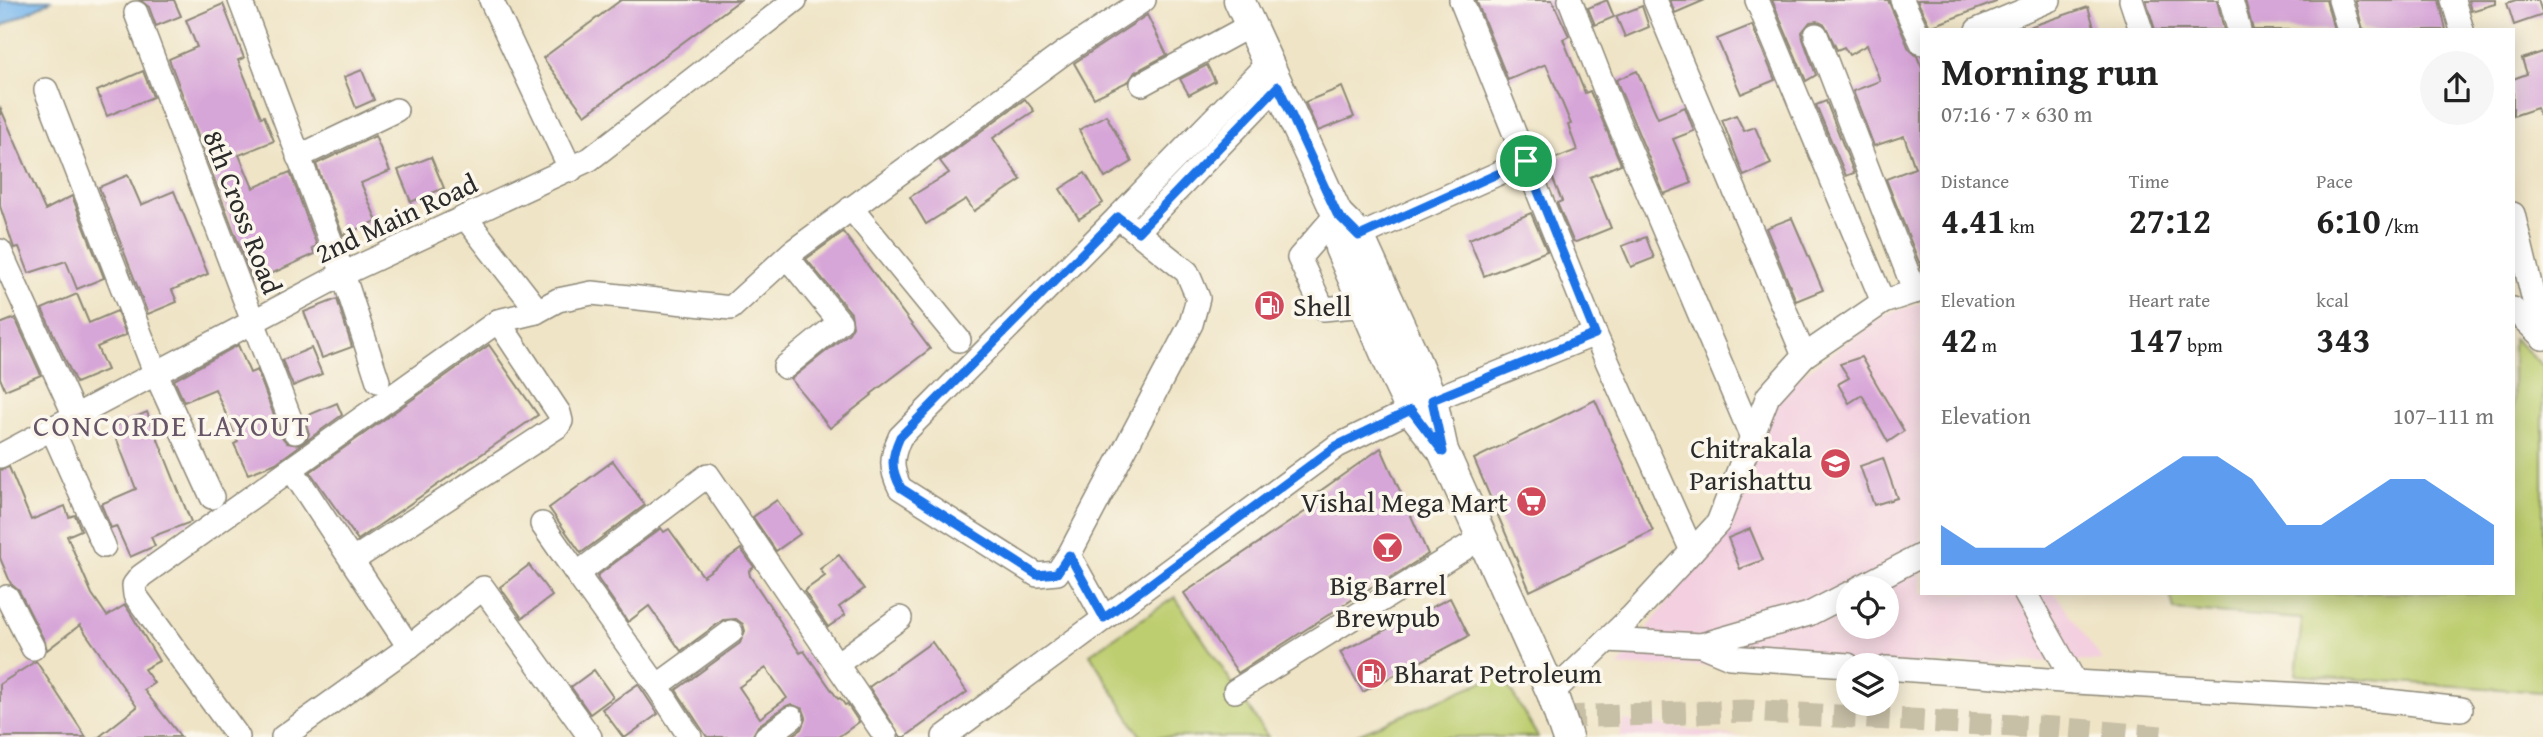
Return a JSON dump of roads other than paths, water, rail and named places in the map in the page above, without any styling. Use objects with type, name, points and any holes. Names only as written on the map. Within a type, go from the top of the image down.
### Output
[{"type":"main road","points":[[1244,13],[1552,693],[1567,737]]},
{"type":"main road","points":[[1349,242],[1365,305],[1422,405]]},
{"type":"street","points":[[240,0],[343,274],[378,381]]},
{"type":"street","points":[[491,0],[571,170]]},
{"type":"street","name":"2nd Main Road","points":[[0,456],[343,274],[571,170],[590,159],[795,0]]},
{"type":"street","points":[[238,737],[135,595],[134,585],[141,576],[498,321],[537,312],[558,300],[592,293],[730,308],[787,257],[851,208],[1065,52],[1144,0]]},
{"type":"street","points":[[1461,0],[1595,334],[1692,551]]},
{"type":"street","points":[[1570,0],[1613,110],[1752,435]]},
{"type":"street","points":[[1655,0],[1804,356]]},
{"type":"street","points":[[1757,0],[1882,302]]},
{"type":"street","points":[[1902,0],[1920,39]]},
{"type":"street","points":[[1982,28],[2049,0]]},
{"type":"street","points":[[2131,0],[2140,28]]},
{"type":"street","points":[[2231,0],[2238,28]]},
{"type":"street","points":[[2340,0],[2348,28]]},
{"type":"street","points":[[2453,0],[2461,28]]},
{"type":"street","name":"8th Cross Road","points":[[136,13],[295,432]]},
{"type":"street","points":[[1142,84],[1244,13]]},
{"type":"street","points":[[1552,693],[1607,640],[1718,523],[1768,396],[1804,356],[1882,302],[1918,290],[1816,35]]},
{"type":"street","points":[[1118,217],[1187,272],[1198,298],[1191,324],[1069,555],[1057,573],[1037,575],[901,488],[894,475],[893,453],[900,437],[1118,217],[1272,75]]},
{"type":"street","points":[[1138,232],[1272,75]]},
{"type":"street","points":[[46,90],[155,372],[212,497]]},
{"type":"street","points":[[298,157],[396,110]]},
{"type":"street","points":[[1349,242],[1526,161]]},
{"type":"street","points":[[851,208],[959,340]]},
{"type":"street","points":[[1337,214],[1299,258],[1323,309],[1365,305]]},
{"type":"street","points":[[465,217],[537,312]]},
{"type":"street","points":[[2515,222],[2543,338]]},
{"type":"street","points":[[0,251],[75,416]]},
{"type":"street","points":[[785,367],[840,321],[787,257]]},
{"type":"street","points":[[2515,311],[2543,338]]},
{"type":"street","points":[[353,560],[558,426],[561,421],[559,413],[498,321]]},
{"type":"street","points":[[955,734],[1104,618],[1336,446],[1422,405],[1595,334]]},
{"type":"street","points":[[51,429],[104,546]]},
{"type":"street","points":[[292,470],[409,647]]},
{"type":"street","points":[[577,574],[708,475],[886,737]]},
{"type":"street","points":[[542,524],[690,737]]},
{"type":"street","points":[[1235,691],[1481,538]]},
{"type":"street","points":[[1069,555],[1104,618]]},
{"type":"street","points":[[1882,576],[1920,556]]},
{"type":"street","points":[[283,737],[409,647],[483,588],[590,737]]},
{"type":"street","points":[[2,592],[33,648]]},
{"type":"street","points":[[2026,595],[2075,682]]},
{"type":"street","points":[[1607,640],[1701,645],[1809,614],[1836,600]]},
{"type":"street","points":[[837,664],[900,618]]},
{"type":"street","points":[[657,686],[731,632]]},
{"type":"street","points":[[1701,645],[1730,657],[1836,664]]},
{"type":"street","points":[[1899,669],[2360,698],[2461,709]]},
{"type":"street","points":[[765,737],[793,718]]},
{"type":"water","points":[[0,0],[52,0],[0,27]]},
{"type":"tunnel","points":[[1561,717],[1745,711],[2054,728],[2161,737]]},
{"type":"place","name":"Shell","points":[[1270,306]]},
{"type":"place","name":"Chitrakala Parishattu","points":[[1835,464]]},
{"type":"place","name":"Vishal Mega Mart","points":[[1531,502]]},
{"type":"place","name":"Big Barrel Brewpub","points":[[1388,548]]},
{"type":"place","name":"Bharat Petroleum","points":[[1371,673]]},
{"type":"district","name":"CONCORDE LAYOUT","points":[[172,426]]}]
